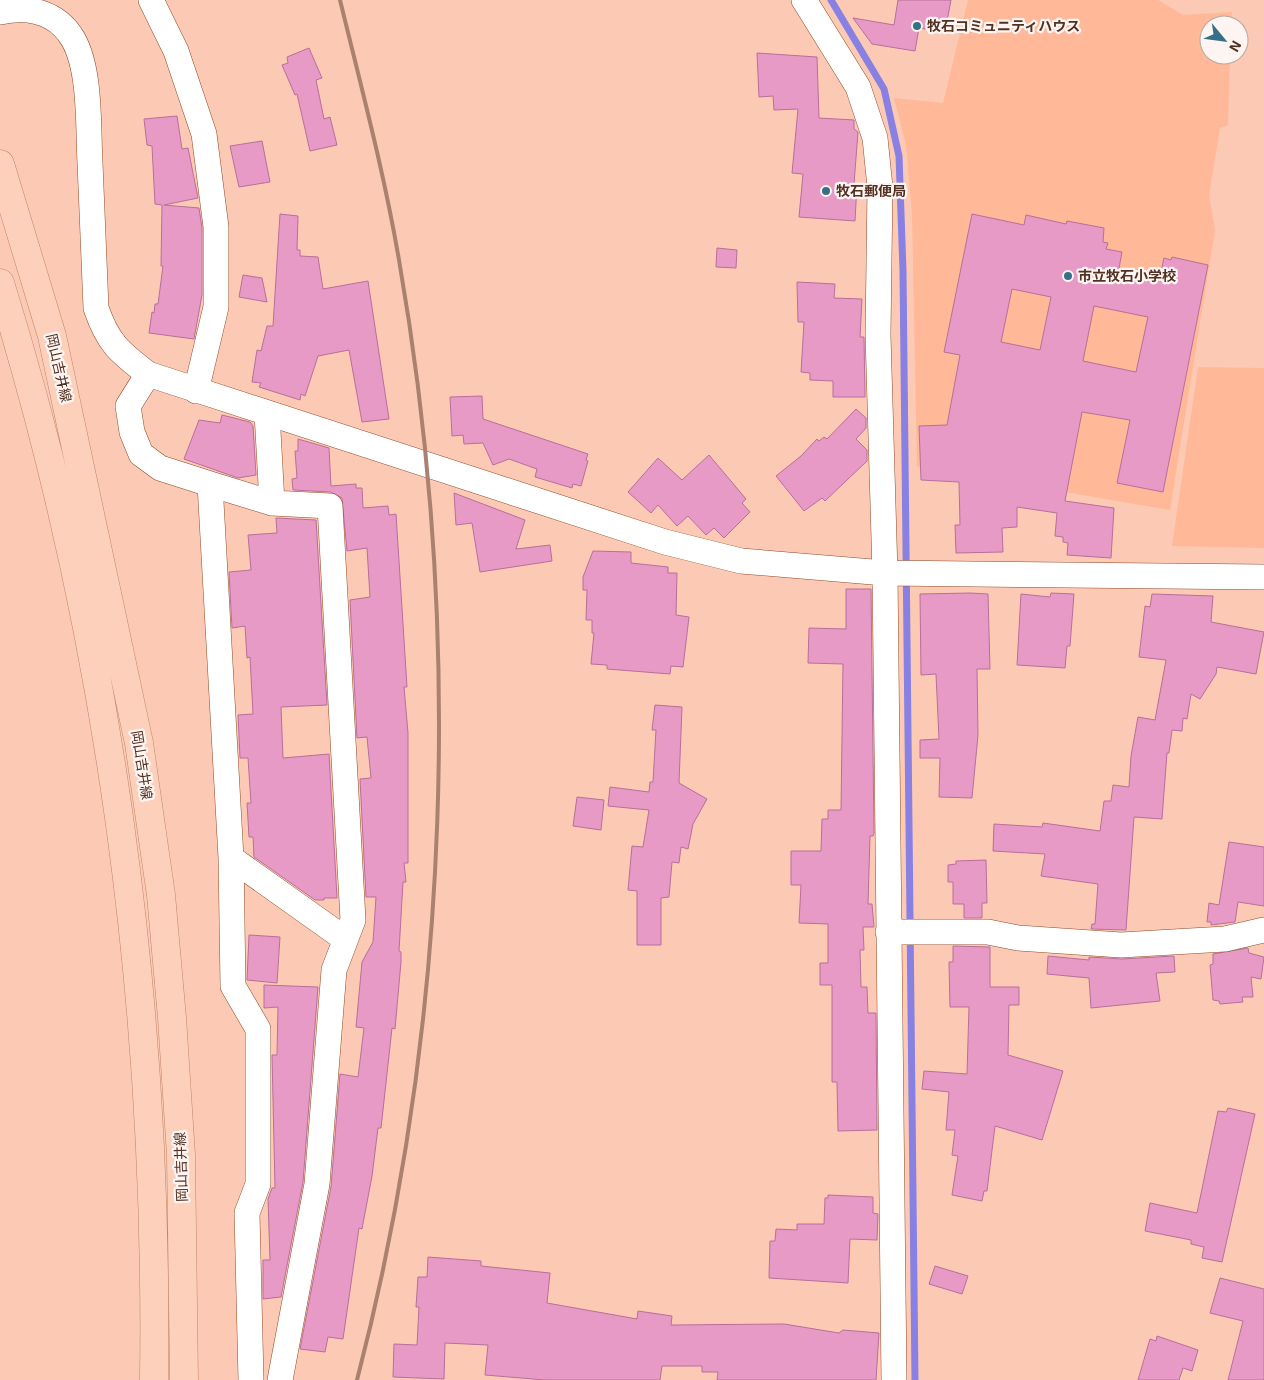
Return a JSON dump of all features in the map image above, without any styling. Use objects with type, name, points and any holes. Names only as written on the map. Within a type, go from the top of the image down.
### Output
[{"type":"main road","name":"岡山吉井線","points":[[0,164],[52,336],[139,743],[161,896],[172,1018],[181,1155],[184,1380]]},
{"type":"main road","points":[[0,283],[22,352],[65,528],[103,706],[126,867],[140,996],[150,1145],[155,1303],[154,1380]]},
{"type":"street","points":[[152,0],[176,51],[204,134],[216,226],[216,308],[196,391]]},
{"type":"street","points":[[804,0],[858,88],[875,138],[880,187],[878,336],[900,573],[903,932],[894,1380]]},
{"type":"street","points":[[0,12],[18,9],[39,12],[59,22],[73,40],[83,68],[87,114],[96,308],[104,332],[121,353],[148,374],[709,555],[741,561],[900,573],[1264,577]]},
{"type":"street","points":[[148,374],[128,406],[132,432],[141,454],[160,468],[272,503],[330,506],[352,920],[334,970],[317,1184],[280,1380]]},
{"type":"street","points":[[267,413],[272,503]]},
{"type":"street","points":[[210,484],[231,858],[233,986],[258,1029],[258,1184],[247,1213],[251,1380]]},
{"type":"street","points":[[231,858],[345,939]]},
{"type":"street","points":[[903,932],[988,932],[1018,938],[1121,945],[1225,939],[1264,930]]},
{"type":"shaded area","points":[[968,0],[1158,0],[1183,15],[1232,12],[1232,15],[1199,15],[1199,65],[1230,65],[1228,125],[1220,128],[1209,195],[1215,230],[1170,510],[917,467],[912,215],[906,145],[894,98],[943,103]]},
{"type":"shaded area","points":[[1198,367],[1264,368],[1264,548],[1172,546]]},
{"type":"building","name":"牧石コミュニティハウス","points":[[898,0],[951,0],[945,32],[919,28],[915,51],[872,44],[853,18],[894,25]]},
{"type":"building","points":[[309,48],[322,78],[316,80],[324,119],[330,117],[337,145],[310,151],[297,94],[295,95],[282,65],[288,63],[287,57]]},
{"type":"building","points":[[757,53],[817,57],[819,118],[854,120],[854,129],[858,132],[854,184],[857,184],[855,221],[799,217],[803,174],[792,173],[798,109],[774,110],[773,96],[759,97]]},
{"type":"building","points":[[177,116],[182,149],[188,148],[198,198],[164,205],[199,208],[202,228],[202,295],[194,339],[149,333],[152,312],[154,313],[155,304],[158,304],[163,266],[161,266],[162,205],[155,204],[152,146],[147,145],[144,119]]},
{"type":"building","points":[[262,141],[270,182],[239,187],[230,146]]},
{"type":"building","points":[[280,214],[298,216],[297,250],[300,250],[300,256],[318,257],[323,289],[368,281],[389,419],[362,422],[349,350],[318,356],[305,396],[301,394],[300,400],[259,387],[261,383],[252,382],[257,350],[261,351],[267,326],[273,326]]},
{"type":"building","points":[[972,214],[1024,225],[1026,215],[1066,224],[1067,221],[1104,228],[1103,242],[1108,243],[1106,249],[1122,252],[1119,268],[1160,276],[1164,258],[1171,260],[1172,257],[1208,265],[1163,492],[1117,483],[1130,420],[1082,412],[1065,501],[1114,508],[1111,558],[1067,555],[1068,543],[1063,542],[1063,537],[1055,536],[1057,513],[1017,507],[1017,527],[1002,528],[1003,552],[956,553],[955,525],[960,525],[959,482],[921,480],[919,426],[947,425],[960,355],[944,352]],"holes":[[[1012,289],[1051,297],[1040,350],[1001,342]],[[1094,306],[1148,317],[1136,372],[1083,361]]]},
{"type":"building","points":[[717,248],[737,250],[736,268],[716,267]]},
{"type":"building","points":[[243,275],[262,278],[267,302],[239,297]]},
{"type":"building","points":[[797,282],[835,284],[834,298],[862,299],[860,337],[864,337],[865,397],[833,397],[833,381],[810,380],[810,373],[801,372],[804,322],[798,322]]},
{"type":"building","points":[[482,396],[483,419],[588,454],[581,486],[573,484],[572,488],[535,477],[537,469],[509,459],[493,465],[483,443],[464,444],[463,435],[452,436],[450,397]]},
{"type":"building","points":[[856,409],[866,418],[866,428],[856,439],[867,450],[867,461],[825,501],[822,498],[804,511],[776,476],[801,456],[817,439],[819,441],[824,437],[827,439]]},
{"type":"building","points":[[222,415],[250,422],[253,426],[256,475],[238,478],[184,459],[199,420],[220,423]]},
{"type":"building","points":[[298,439],[329,448],[331,486],[356,484],[356,488],[362,488],[363,508],[388,506],[389,515],[396,514],[407,687],[404,687],[408,733],[408,863],[404,863],[406,882],[403,882],[399,951],[401,952],[401,962],[395,1029],[392,1028],[381,1128],[378,1128],[372,1176],[362,1229],[359,1228],[343,1339],[328,1337],[325,1352],[300,1349],[331,1187],[340,1074],[358,1077],[364,1028],[356,1027],[362,962],[373,942],[376,897],[366,897],[360,779],[371,778],[367,737],[357,738],[350,600],[370,597],[367,548],[347,551],[342,498],[331,492],[293,490],[292,479],[297,478],[295,451],[298,451]]},
{"type":"building","points":[[709,455],[746,499],[742,503],[750,512],[724,538],[714,528],[706,535],[688,516],[677,526],[658,505],[651,513],[628,492],[658,458],[682,480]]},
{"type":"building","points":[[454,493],[525,520],[516,549],[550,545],[552,561],[480,572],[472,523],[456,525]]},
{"type":"building","points":[[276,518],[316,520],[327,705],[281,707],[283,758],[329,754],[337,898],[324,898],[324,900],[315,900],[254,857],[253,837],[249,837],[247,803],[251,803],[248,758],[240,758],[238,715],[253,714],[250,657],[247,658],[245,626],[232,628],[229,572],[251,570],[248,535],[277,533]]},
{"type":"building","points":[[593,551],[631,552],[631,563],[668,567],[668,573],[677,573],[676,615],[689,617],[683,667],[671,666],[670,674],[607,669],[607,665],[591,664],[594,633],[592,633],[592,620],[586,620],[587,590],[583,590],[583,577]]},
{"type":"building","points":[[846,589],[871,589],[874,833],[873,836],[870,836],[868,904],[872,904],[874,927],[863,927],[864,950],[860,950],[861,987],[867,987],[868,1013],[876,1013],[877,1130],[838,1131],[837,1082],[832,1082],[832,985],[820,985],[820,963],[828,963],[828,924],[799,923],[801,885],[791,885],[791,851],[821,851],[822,819],[828,819],[828,810],[841,810],[843,664],[808,663],[809,628],[846,629]]},
{"type":"building","points":[[1051,593],[1074,594],[1070,646],[1067,646],[1065,668],[1017,665],[1021,594],[1050,597]]},
{"type":"building","points":[[920,594],[988,594],[990,669],[977,669],[978,735],[972,798],[939,797],[940,758],[920,758],[920,740],[939,739],[936,674],[921,675]]},
{"type":"building","points":[[1152,594],[1213,596],[1211,622],[1264,632],[1256,674],[1217,667],[1216,674],[1200,699],[1191,694],[1187,719],[1183,718],[1182,731],[1172,730],[1169,753],[1167,753],[1162,819],[1134,817],[1126,930],[1091,929],[1092,924],[1095,924],[1098,884],[1041,876],[1045,854],[993,851],[994,824],[1042,827],[1043,823],[1100,831],[1104,801],[1111,801],[1113,785],[1129,787],[1131,756],[1138,717],[1155,720],[1166,660],[1139,657],[1145,606],[1150,607]]},
{"type":"building","points":[[655,705],[682,707],[679,783],[707,799],[693,824],[688,849],[681,847],[679,863],[672,862],[669,897],[661,898],[661,945],[637,945],[637,891],[628,890],[632,846],[643,847],[649,810],[608,806],[610,787],[649,792],[650,782],[653,782],[656,730],[652,730]]},
{"type":"building","points":[[577,797],[604,800],[601,830],[573,826]]},
{"type":"building","points":[[1229,842],[1264,847],[1264,906],[1238,902],[1235,922],[1211,925],[1211,922],[1207,922],[1209,903],[1219,905]]},
{"type":"building","points":[[986,860],[987,903],[982,903],[982,918],[964,918],[964,904],[953,904],[953,882],[948,882],[948,865],[956,864],[956,861]]},
{"type":"building","points":[[249,935],[280,937],[277,983],[247,980]]},
{"type":"building","points":[[953,946],[990,947],[990,987],[1019,987],[1019,1005],[1009,1005],[1008,1055],[1063,1071],[1042,1140],[995,1126],[987,1191],[984,1191],[982,1201],[952,1195],[958,1156],[952,1155],[955,1130],[946,1130],[949,1092],[922,1089],[924,1071],[967,1074],[969,1007],[950,1007],[949,962],[953,962]]},
{"type":"building","points":[[1248,948],[1249,953],[1264,957],[1261,979],[1251,977],[1253,997],[1242,997],[1243,1002],[1220,1004],[1219,1001],[1213,1000],[1210,965],[1213,964],[1213,954]]},
{"type":"building","points":[[1048,956],[1089,960],[1089,957],[1122,959],[1174,956],[1175,972],[1156,973],[1160,1001],[1091,1008],[1089,978],[1047,974]]},
{"type":"building","points":[[264,985],[318,987],[303,1182],[281,1297],[263,1299],[263,1260],[270,1260],[268,1199],[272,1188],[275,1188],[272,1055],[277,1055],[278,1007],[264,1008]]},
{"type":"building","points":[[1228,1108],[1255,1114],[1222,1262],[1202,1258],[1204,1247],[1191,1244],[1191,1240],[1145,1231],[1150,1203],[1197,1213],[1218,1111],[1226,1112]]},
{"type":"building","points":[[828,1195],[873,1197],[873,1213],[878,1214],[877,1240],[850,1239],[848,1283],[769,1278],[770,1241],[775,1241],[776,1229],[797,1230],[797,1224],[824,1224],[825,1198],[828,1198]]},
{"type":"building","points":[[428,1257],[481,1261],[481,1266],[550,1273],[547,1303],[637,1319],[638,1311],[672,1316],[671,1325],[784,1324],[839,1333],[843,1330],[879,1333],[876,1380],[717,1380],[718,1372],[702,1372],[702,1366],[662,1366],[660,1380],[545,1380],[485,1375],[488,1345],[445,1343],[444,1379],[393,1377],[394,1344],[417,1345],[419,1307],[416,1307],[418,1277],[427,1277]]},
{"type":"building","points":[[935,1266],[968,1276],[962,1294],[929,1284]]},
{"type":"building","points":[[1220,1278],[1264,1289],[1264,1380],[1228,1380],[1243,1321],[1210,1313]]},
{"type":"building","points":[[1157,1336],[1198,1350],[1192,1371],[1183,1368],[1179,1380],[1138,1380],[1150,1339],[1156,1341]]},
{"type":"waterway","points":[[831,0],[884,89],[899,156],[903,271],[915,1380]]},
{"type":"railway","points":[[340,0],[372,129],[399,260],[419,399],[433,539],[439,680],[437,822],[428,964],[412,1104],[388,1243],[357,1380]]},
{"type":"place","name":"牧石コミュニティハウス","points":[[917,26]]},
{"type":"place","name":"牧石郵便局","points":[[826,191]]},
{"type":"place","name":"市立牧石小学校","points":[[1068,276]]}]
